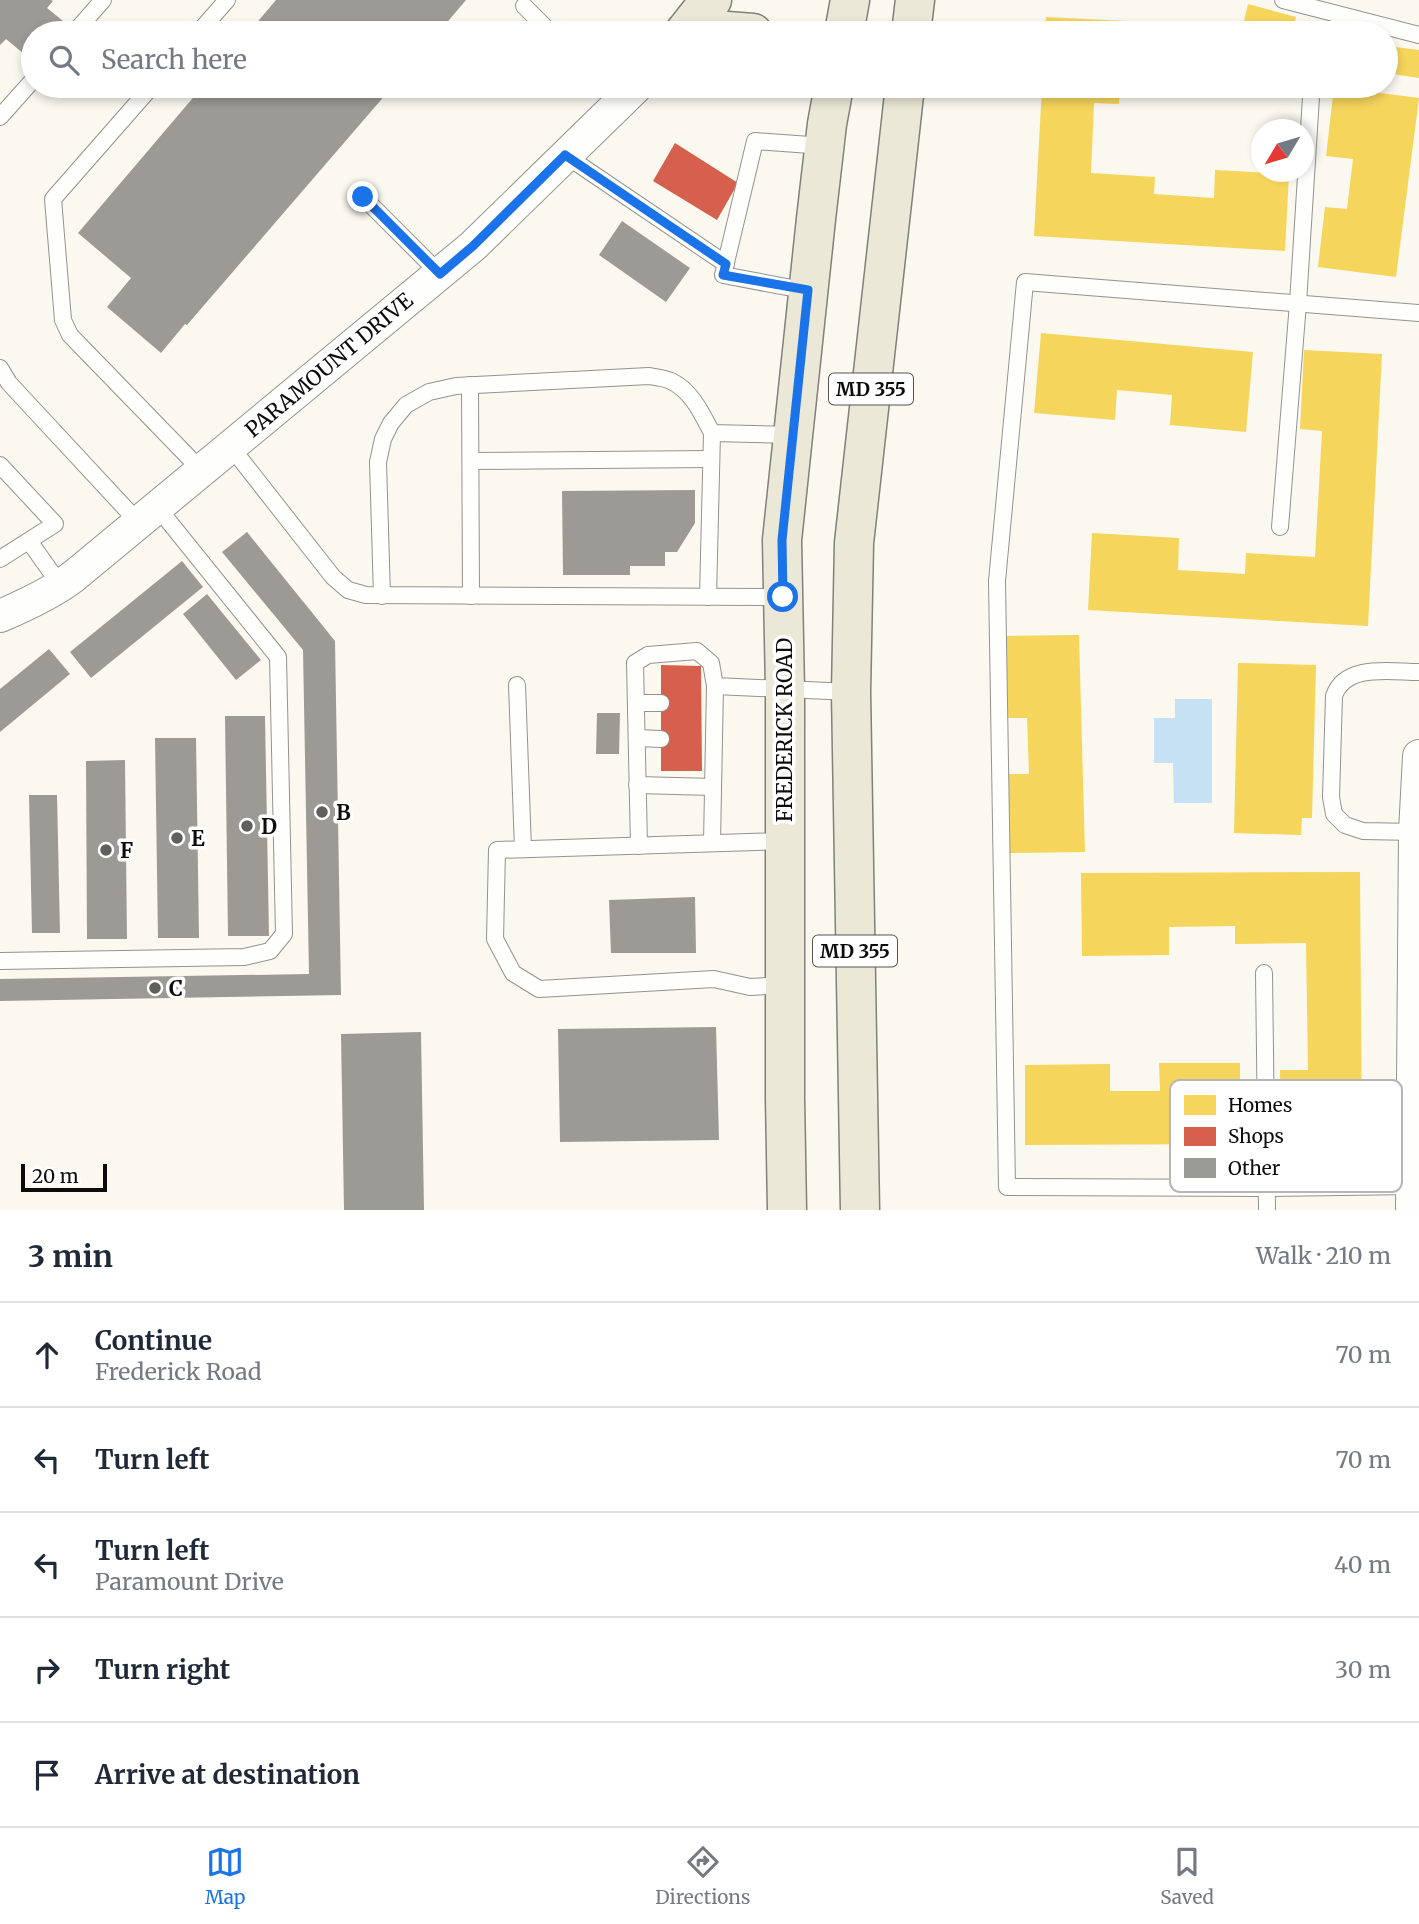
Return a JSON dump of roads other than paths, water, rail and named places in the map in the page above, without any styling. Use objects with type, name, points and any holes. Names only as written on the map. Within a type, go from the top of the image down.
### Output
[{"type":"main road","points":[[693,21],[712,0]]},
{"type":"main road","points":[[846,21],[850,0]]},
{"type":"main road","points":[[912,21],[915,0]]},
{"type":"main road","name":"FREDERICK ROAD","points":[[788,1210],[782,540],[824,146],[827,98]]},
{"type":"main road","name":"MD 355","points":[[860,1210],[851,692],[853,543],[904,98]]},
{"type":"street","name":"PARAMOUNT DRIVE","points":[[0,616],[30,604],[61,586],[440,274],[473,246],[565,155],[614,98]]},
{"type":"street","points":[[1415,1194],[1419,756]]},
{"type":"lane","points":[[85,21],[103,0]]},
{"type":"lane","points":[[208,21],[226,0]]},
{"type":"lane","points":[[1283,0],[1365,21]]},
{"type":"lane","points":[[524,6],[539,21]]},
{"type":"lane","points":[[1398,30],[1419,35]]},
{"type":"lane","points":[[0,117],[21,93]]},
{"type":"lane","points":[[141,98],[53,199],[63,320],[70,335],[202,471]]},
{"type":"lane","points":[[1280,527],[1311,98]]},
{"type":"lane","points":[[808,290],[723,275],[755,141],[824,146]]},
{"type":"lane","points":[[565,155],[726,264]]},
{"type":"lane","points":[[363,197],[440,274]]},
{"type":"lane","points":[[1170,1187],[1007,1186],[997,581],[1025,282],[1419,313]]},
{"type":"lane","points":[[0,368],[9,383],[148,515],[278,657],[284,934],[270,951],[244,957],[0,961]]},
{"type":"lane","points":[[382,596],[378,462],[383,439],[391,423],[406,405],[429,392],[456,386],[649,376],[670,380],[687,393],[699,408],[712,433],[708,597]]},
{"type":"lane","points":[[470,385],[471,596]]},
{"type":"lane","points":[[712,433],[793,435]]},
{"type":"lane","points":[[230,447],[333,577],[348,590],[366,595],[783,597]]},
{"type":"lane","points":[[471,461],[710,459]]},
{"type":"lane","points":[[0,465],[55,524],[0,558]]},
{"type":"lane","points":[[29,541],[61,586]]},
{"type":"lane","points":[[639,846],[635,663],[648,655],[697,651],[711,663],[715,686],[707,704],[707,738],[713,787],[712,843]]},
{"type":"lane","points":[[1417,832],[1363,831],[1345,825],[1334,814],[1331,797],[1336,688],[1351,675],[1362,672],[1419,672]]},
{"type":"lane","points":[[517,685],[523,849]]},
{"type":"lane","points":[[715,686],[851,692]]},
{"type":"lane","points":[[636,703],[661,703]]},
{"type":"lane","points":[[637,738],[661,739]]},
{"type":"lane","points":[[637,785],[713,787]]},
{"type":"lane","points":[[784,841],[497,850],[495,939],[513,973],[539,989],[714,979],[750,987],[784,985]]},
{"type":"lane","points":[[1264,973],[1265,1080]]},
{"type":"lane","points":[[1267,1192],[1267,1210]]},
{"type":"lane","points":[[1366,1192],[1415,1194]]},
{"type":"water","points":[[1175,699],[1212,699],[1212,803],[1174,803],[1173,763],[1154,763],[1154,718],[1175,718]]},
{"type":"place","name":"B","points":[[322,812]]},
{"type":"place","name":"D","points":[[247,826]]},
{"type":"place","name":"E","points":[[177,838]]},
{"type":"place","name":"F","points":[[106,850]]},
{"type":"place","name":"C","points":[[155,988]]}]
